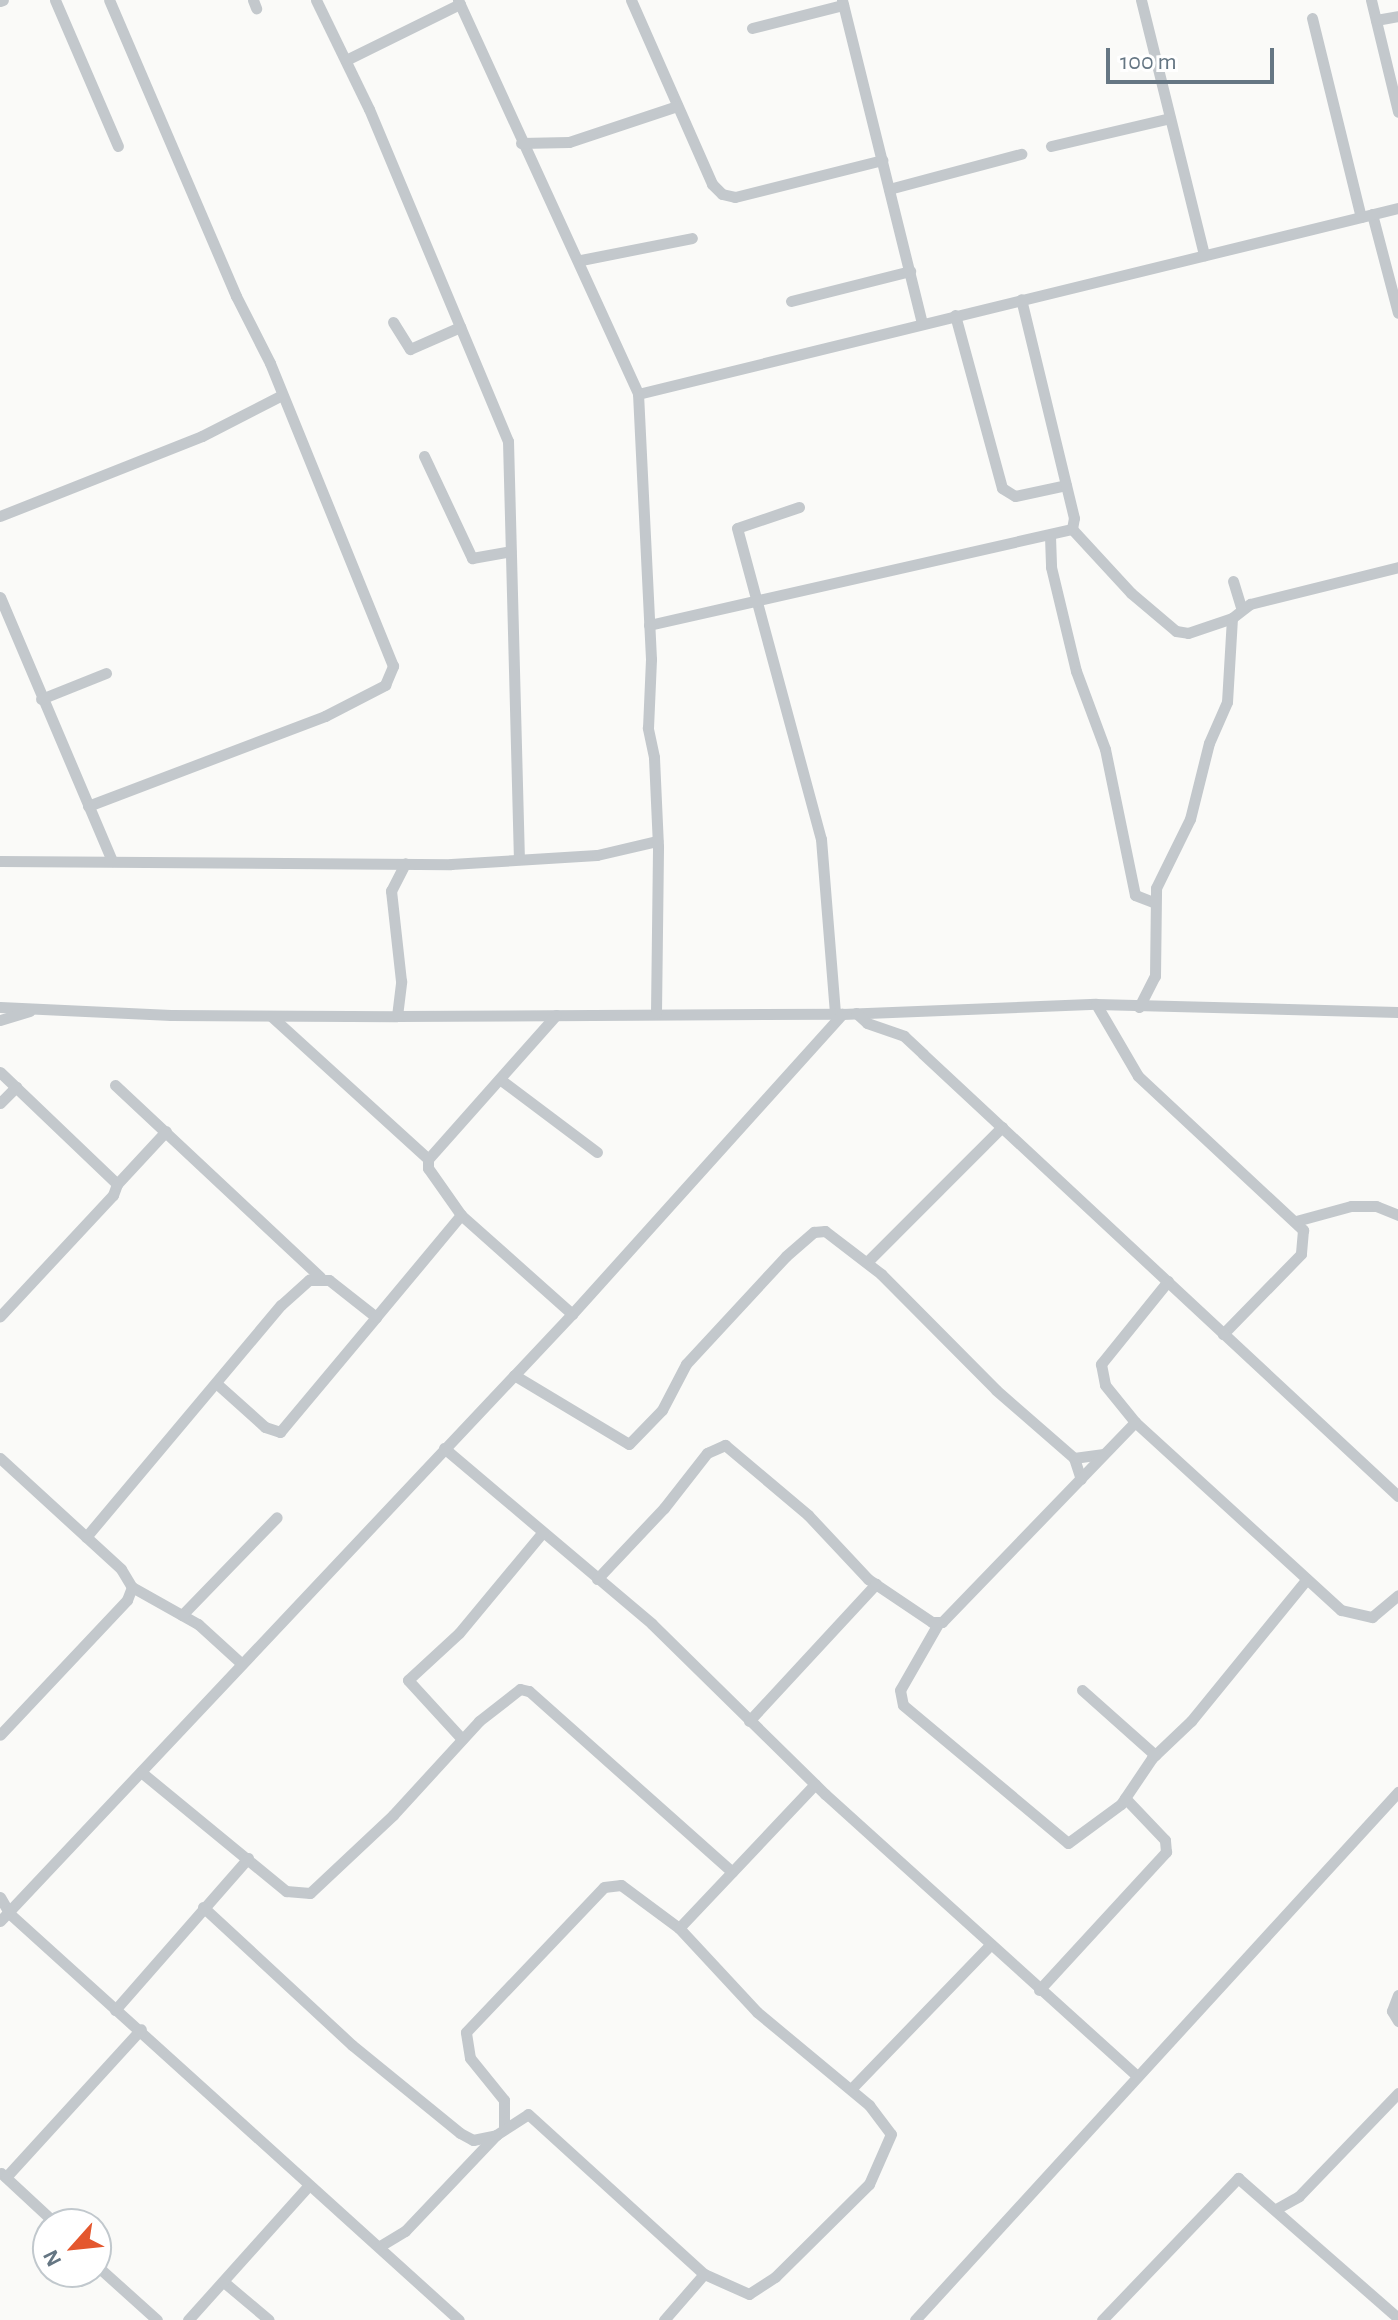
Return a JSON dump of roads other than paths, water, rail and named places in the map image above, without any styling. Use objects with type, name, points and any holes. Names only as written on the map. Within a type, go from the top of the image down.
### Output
[{"type":"street","points":[[55,0],[118,146]]},
{"type":"street","points":[[88,806],[325,716],[385,685],[392,675],[392,658],[280,396],[270,363],[236,296],[109,0]]},
{"type":"street","points":[[316,0],[346,60],[508,441],[519,859]]},
{"type":"street","points":[[631,0],[712,184],[722,194],[735,197],[882,160]]},
{"type":"street","points":[[1141,0],[1204,255]]},
{"type":"street","points":[[1371,0],[1398,112]]},
{"type":"street","points":[[346,60],[459,2],[521,143],[581,260],[638,394],[649,625],[648,728],[657,841],[656,1013]]},
{"type":"street","points":[[752,28],[842,3],[922,323]]},
{"type":"street","points":[[1376,20],[1398,16]]},
{"type":"street","points":[[1312,18],[1367,216],[1398,313]]},
{"type":"street","points":[[521,143],[569,142],[677,106]]},
{"type":"street","points":[[1051,146],[1170,118]]},
{"type":"street","points":[[889,189],[1021,154]]},
{"type":"street","points":[[638,394],[1398,208]]},
{"type":"street","points":[[581,260],[692,238]]},
{"type":"street","points":[[791,301],[910,271]]},
{"type":"street","points":[[1021,299],[1066,485],[1072,529],[1131,593],[1176,631],[1188,633],[1232,618],[1242,610],[1398,567]]},
{"type":"street","points":[[955,315],[1002,488],[1015,496],[1066,485]]},
{"type":"street","points":[[393,322],[407,348],[460,327]]},
{"type":"street","points":[[0,516],[202,436],[280,396]]},
{"type":"street","points":[[424,456],[472,558],[510,551]]},
{"type":"street","points":[[5,1917],[572,1314],[838,1013],[821,839],[737,528],[799,507]]},
{"type":"street","points":[[649,625],[1072,529]]},
{"type":"street","points":[[1050,536],[1051,567],[1076,671],[1105,749],[1135,895],[1153,902]]},
{"type":"street","points":[[1233,581],[1242,610]]},
{"type":"street","points":[[0,597],[112,861]]},
{"type":"street","points":[[1139,1007],[1155,976],[1153,902],[1190,819],[1209,743],[1227,702],[1232,618]]},
{"type":"street","points":[[41,699],[106,673]]},
{"type":"street","points":[[0,861],[405,863],[597,855],[657,841]]},
{"type":"street","points":[[397,1016],[401,981],[391,891],[405,863]]},
{"type":"street","points":[[1096,1004],[1138,1076],[1296,1221],[1305,1239],[1301,1254],[1223,1334]]},
{"type":"street","points":[[0,1007],[271,1016],[856,1013],[1096,1004],[1398,1012]]},
{"type":"street","points":[[0,1020],[38,1009]]},
{"type":"street","points":[[856,1013],[867,1023],[904,1036],[1396,1491]]},
{"type":"street","points":[[428,1159],[556,1015]]},
{"type":"street","points":[[271,1016],[428,1159],[431,1177],[461,1215],[572,1314]]},
{"type":"street","points":[[0,1072],[117,1184]]},
{"type":"street","points":[[501,1080],[597,1152]]},
{"type":"street","points":[[115,1085],[320,1277],[376,1317]]},
{"type":"street","points":[[0,1103],[16,1087]]},
{"type":"street","points":[[867,1262],[1002,1127]]},
{"type":"street","points":[[0,1316],[113,1195],[117,1184],[166,1131]]},
{"type":"street","points":[[1296,1221],[1351,1206],[1376,1206],[1398,1215]]},
{"type":"street","points":[[216,1383],[265,1427],[280,1432],[461,1215]]},
{"type":"street","points":[[514,1375],[629,1444],[662,1410],[686,1364],[814,1232],[840,1238],[867,1262],[996,1390],[1074,1458],[1081,1479]]},
{"type":"street","points":[[86,1537],[281,1305],[320,1277]]},
{"type":"street","points":[[1168,1281],[1101,1364],[1105,1385],[1135,1422],[1341,1610],[1357,1617],[1372,1617],[1398,1595]]},
{"type":"street","points":[[1135,1422],[952,1616],[939,1622],[900,1690],[903,1705],[1068,1843],[1111,1815],[1155,1755],[1191,1721],[1307,1579]]},
{"type":"street","points":[[597,1579],[664,1508],[707,1453],[725,1445],[808,1515],[876,1584],[939,1622]]},
{"type":"street","points":[[444,1448],[673,1643],[815,1784],[1137,2076]]},
{"type":"street","points":[[1074,1458],[1104,1454]]},
{"type":"street","points":[[0,1458],[86,1537],[132,1587],[182,1615],[242,1664]]},
{"type":"street","points":[[182,1615],[277,1517]]},
{"type":"street","points":[[462,1739],[408,1680],[459,1633],[543,1532]]},
{"type":"street","points":[[749,1721],[876,1584]]},
{"type":"street","points":[[0,1735],[127,1600],[132,1587]]},
{"type":"street","points":[[1082,1690],[1155,1755]]},
{"type":"street","points":[[141,1772],[286,1891],[310,1893],[393,1815],[462,1739],[510,1693],[529,1691],[732,1872]]},
{"type":"street","points":[[679,1928],[815,1784]]},
{"type":"street","points":[[915,2320],[1398,1792]]},
{"type":"street","points":[[1039,1990],[1166,1852],[1165,1840],[1125,1798]]},
{"type":"street","points":[[115,2010],[248,1858]]},
{"type":"street","points":[[203,1907],[352,2045],[460,2133],[473,2140],[500,2131],[528,2114],[704,2274],[740,2293],[759,2288],[869,2184],[891,2134],[851,2089],[757,2012],[679,1928],[621,1885],[604,1887],[466,2032],[465,2049],[504,2100],[500,2131],[405,2231],[380,2246]]},
{"type":"street","points":[[0,1897],[5,1917],[141,2029],[459,2320]]},
{"type":"street","points":[[851,2089],[990,1945]]},
{"type":"street","points":[[1398,1995],[1392,2011],[1398,2021]]},
{"type":"street","points":[[39,2208],[3,2175],[141,2029]]},
{"type":"street","points":[[1276,2209],[1299,2196],[1398,2093]]},
{"type":"street","points":[[1102,2320],[1232,2180],[1243,2180],[1398,2318]]},
{"type":"street","points":[[188,2320],[225,2283],[309,2185]]},
{"type":"street","points":[[664,2320],[704,2274]]},
{"type":"street","points":[[112,2279],[157,2320]]},
{"type":"street","points":[[225,2283],[269,2320]]}]
